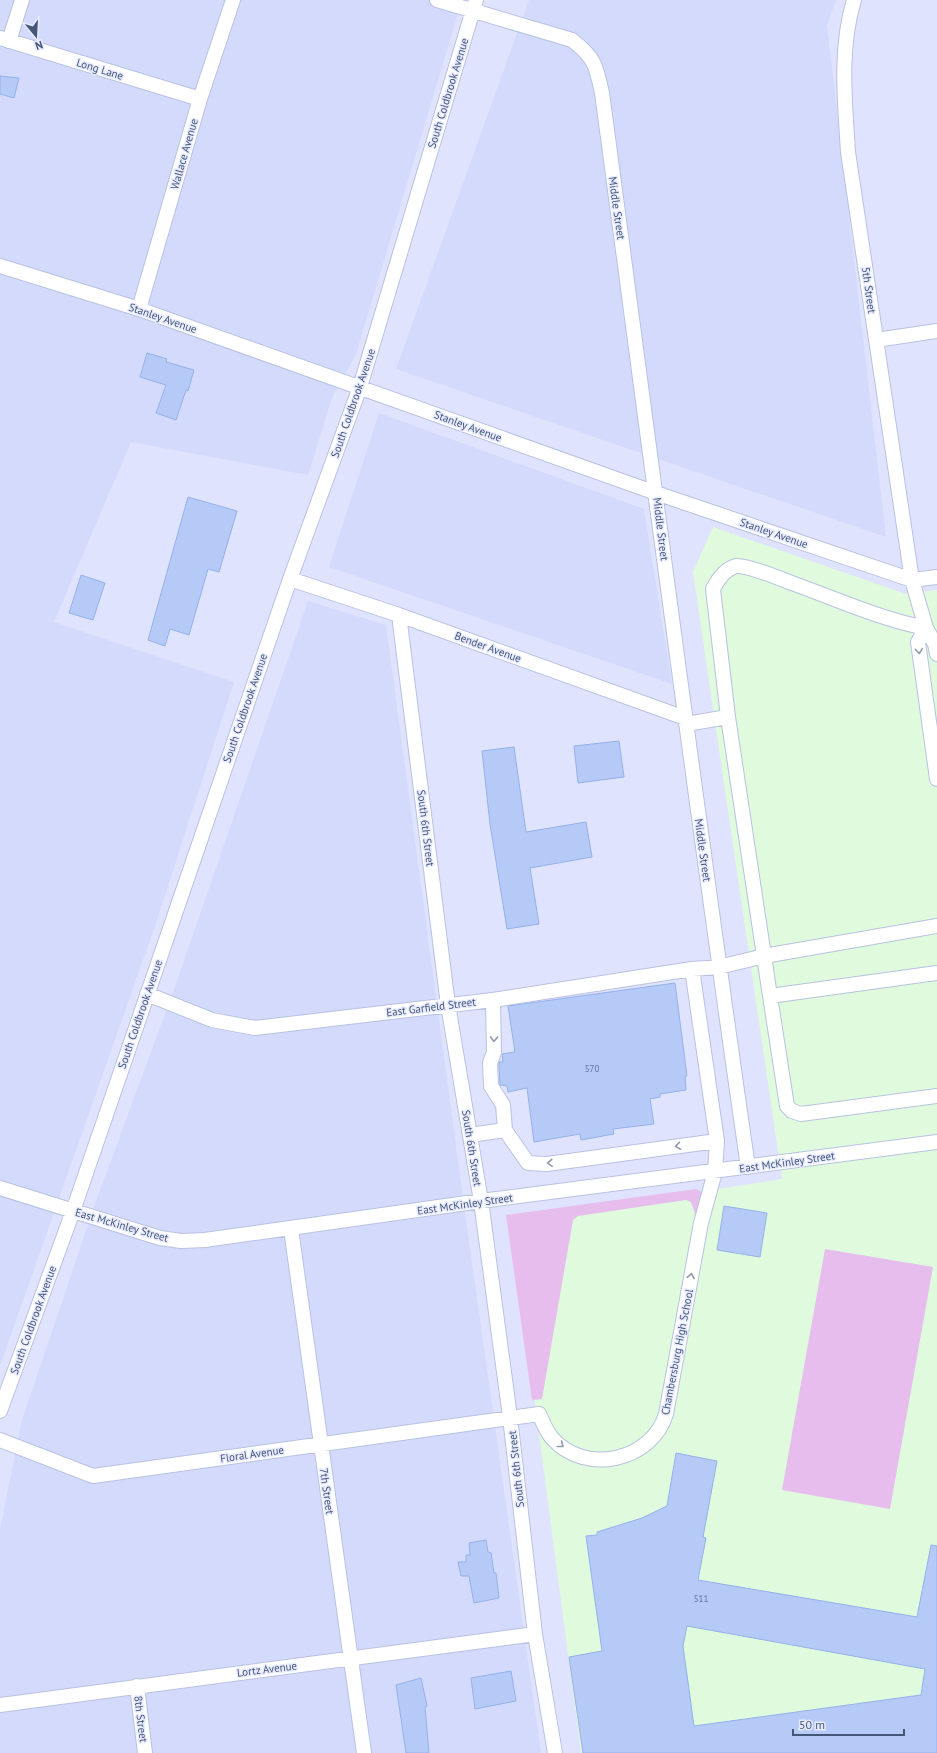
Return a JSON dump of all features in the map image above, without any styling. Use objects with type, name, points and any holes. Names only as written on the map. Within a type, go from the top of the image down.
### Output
[{"type":"street","points":[[4,39],[22,0]]},
{"type":"street","name":"Wallace Avenue","points":[[139,309],[200,99],[233,0]]},
{"type":"street","name":"Middle Street","points":[[437,0],[474,5],[572,40],[588,52],[597,70],[602,93],[719,967],[748,1167]]},
{"type":"street","name":"5th Street","points":[[854,0],[849,16],[845,49],[845,93],[848,145],[912,580],[926,628],[935,644],[937,654]]},
{"type":"street","name":"South Coldbrook Avenue","points":[[0,1412],[73,1211],[290,579],[360,388],[474,5]]},
{"type":"street","name":"Long Lane","points":[[4,39],[200,99]]},
{"type":"street","name":"Stanley Avenue","points":[[0,266],[139,309],[656,493],[912,580],[937,577]]},
{"type":"street","points":[[876,340],[937,332]]},
{"type":"street","points":[[937,780],[918,642],[926,628],[900,623],[770,575],[738,566],[729,568],[718,579],[713,589],[728,717],[787,1106],[792,1112],[801,1114],[937,1096]]},
{"type":"street","name":"Bender Avenue","points":[[290,579],[399,615],[686,721]]},
{"type":"street","name":"South 6th Street","points":[[399,615],[448,1005],[481,1201],[510,1417],[535,1634],[555,1753]]},
{"type":"street","points":[[686,721],[728,717]]},
{"type":"street","name":"East Garfield Street","points":[[147,994],[212,1020],[255,1028],[493,1000],[692,969],[719,967],[764,956],[937,926]]},
{"type":"street","name":"Chambersburg High School","points":[[539,1414],[544,1426],[553,1438],[564,1448],[577,1455],[595,1460],[617,1458],[635,1452],[646,1444],[663,1425],[701,1223],[715,1172],[717,1141],[692,969]]},
{"type":"street","points":[[770,996],[937,973]]},
{"type":"street","points":[[493,1000],[494,1052],[490,1063],[491,1086],[503,1105],[505,1130],[528,1163],[547,1164],[717,1141]]},
{"type":"street","points":[[470,1135],[505,1130]]},
{"type":"street","name":"East McKinley Street","points":[[0,1188],[160,1238],[181,1241],[205,1240],[481,1201],[715,1172],[937,1142]]},
{"type":"street","name":"7th Street","points":[[291,1229],[364,1753]]},
{"type":"street","name":"Floral Avenue","points":[[0,1440],[94,1476],[539,1414]]},
{"type":"street","name":"Lortz Avenue","points":[[0,1705],[535,1634]]},
{"type":"street","name":"8th Street","points":[[137,1686],[145,1753]]},
{"type":"shaded area","points":[[0,0],[462,0],[356,354],[332,398],[308,475],[131,442],[54,622],[234,682],[156,923],[0,1366]]},
{"type":"shaded area","points":[[529,0],[836,0],[827,25],[886,537],[396,369]]},
{"type":"shaded area","points":[[379,413],[644,509],[672,684],[329,567]]},
{"type":"shaded area","points":[[713,527],[906,594],[937,590],[937,1753],[581,1753],[511,1221],[782,1179],[693,572]]},
{"type":"shaded area","points":[[308,601],[386,625],[466,1220],[541,1753],[0,1753],[0,1529],[22,1420],[95,1204],[177,981]]},
{"type":"shaded area","points":[[696,1189],[702,1192],[699,1212],[695,1214],[691,1202],[686,1200],[578,1216],[573,1220],[542,1399],[532,1400],[506,1215]]},
{"type":"shaded area","points":[[825,1249],[933,1267],[890,1509],[782,1490]]},
{"type":"building","points":[[0,76],[19,78],[14,98],[0,94]]},
{"type":"building","points":[[147,353],[167,359],[166,362],[194,370],[188,391],[186,390],[176,420],[156,413],[166,385],[140,377]]},
{"type":"building","points":[[188,497],[237,511],[219,572],[208,569],[189,635],[170,629],[165,646],[148,640]]},
{"type":"building","points":[[81,575],[105,583],[93,620],[69,613]]},
{"type":"building","points":[[619,741],[624,777],[578,783],[574,746]]},
{"type":"building","points":[[514,747],[526,832],[586,822],[592,857],[530,868],[539,924],[507,929],[490,824],[482,751]]},
{"type":"building","points":[[675,983],[687,1076],[685,1076],[686,1090],[660,1094],[660,1097],[650,1099],[654,1124],[613,1129],[614,1134],[581,1140],[580,1134],[534,1142],[527,1088],[508,1092],[507,1086],[500,1085],[499,1062],[503,1062],[502,1054],[515,1052],[508,1006]]},
{"type":"building","points":[[724,1206],[767,1213],[760,1257],[717,1250]]},
{"type":"building","points":[[676,1453],[717,1461],[703,1537],[706,1538],[698,1580],[917,1617],[931,1545],[937,1546],[937,1753],[583,1753],[569,1657],[602,1651],[586,1536],[597,1535],[597,1532],[642,1518],[667,1506]],"holes":[[[687,1626],[925,1669],[921,1695],[694,1726],[683,1646]]]},
{"type":"building","points":[[486,1540],[488,1552],[491,1553],[494,1573],[496,1573],[499,1598],[474,1603],[469,1576],[461,1576],[458,1562],[466,1562],[466,1555],[470,1555],[469,1543]]},
{"type":"building","points":[[511,1671],[516,1701],[475,1709],[471,1678]]},
{"type":"building","points":[[421,1678],[427,1706],[425,1707],[429,1753],[406,1753],[396,1685]]}]
